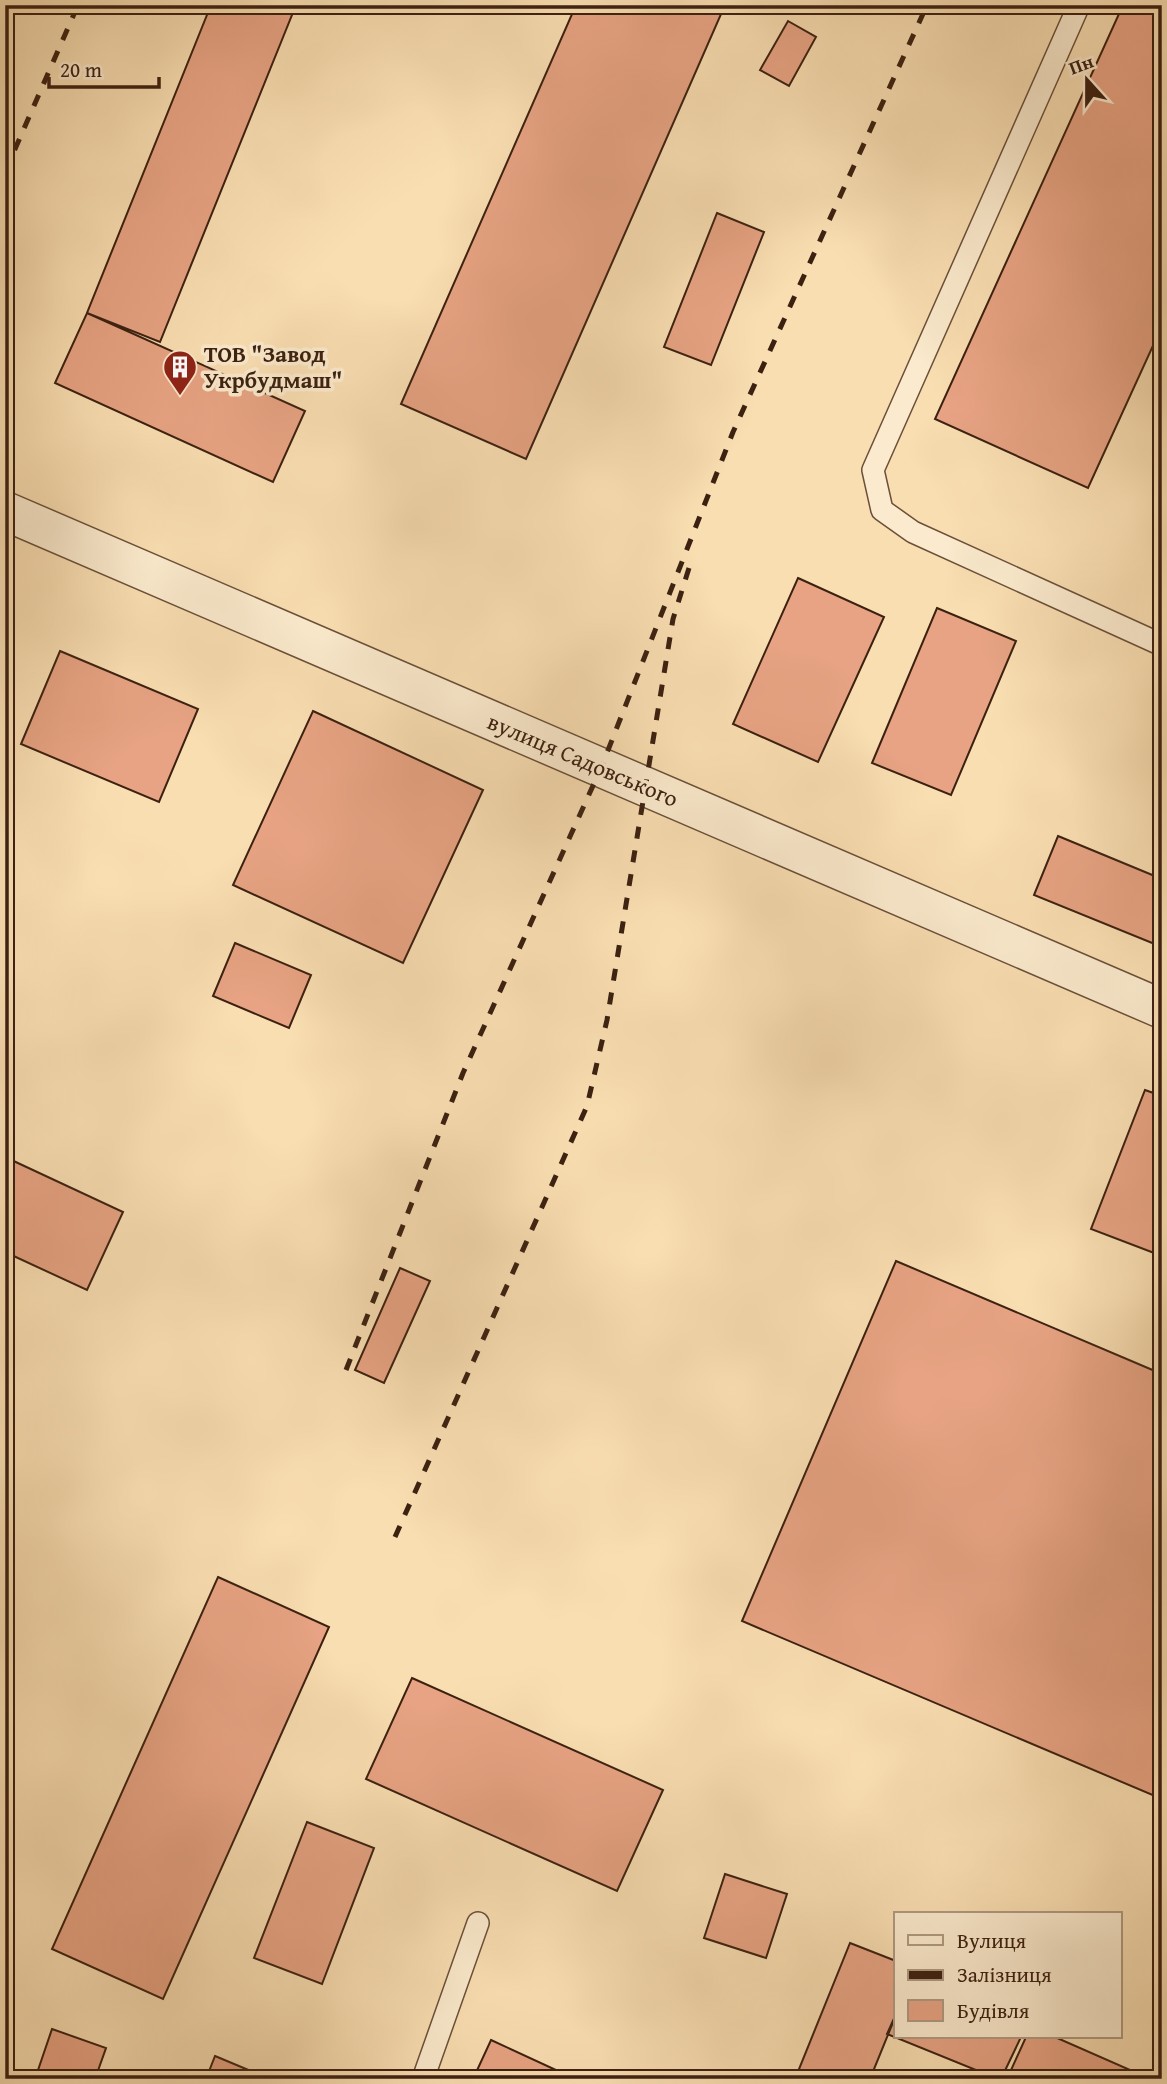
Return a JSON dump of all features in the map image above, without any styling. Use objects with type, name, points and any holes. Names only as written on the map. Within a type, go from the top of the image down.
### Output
[{"type":"street","name":"вулиця Садовського","points":[[5,511],[1162,1009]]},
{"type":"lane","points":[[1079,5],[873,470],[882,510],[913,532],[1162,645]]},
{"type":"lane","points":[[423,2079],[478,1923]]},
{"type":"building","points":[[211,5],[296,5],[160,342],[87,313]]},
{"type":"building","points":[[576,5],[725,5],[526,459],[401,404]]},
{"type":"building","points":[[1123,5],[1162,5],[1162,326],[1088,488],[935,419]]},
{"type":"building","points":[[788,21],[816,37],[789,86],[760,70]]},
{"type":"building","points":[[717,213],[764,232],[711,365],[664,347]]},
{"type":"building","name":"ТОВ \"Завод Укрбудмаш\"","points":[[87,313],[305,411],[273,482],[55,383]]},
{"type":"building","points":[[798,578],[884,617],[818,762],[733,724]]},
{"type":"building","points":[[937,608],[1016,641],[951,795],[872,763]]},
{"type":"building","points":[[60,651],[198,709],[159,802],[21,744]]},
{"type":"building","points":[[313,711],[483,790],[403,963],[233,885]]},
{"type":"building","points":[[1058,836],[1162,879],[1162,947],[1034,895]]},
{"type":"building","points":[[235,943],[311,975],[289,1028],[213,996]]},
{"type":"building","points":[[1145,1090],[1162,1096],[1162,1256],[1091,1229]]},
{"type":"building","points":[[5,1157],[123,1212],[87,1290],[5,1252]]},
{"type":"building","points":[[896,1261],[1162,1374],[1162,1799],[742,1621]]},
{"type":"building","points":[[400,1268],[430,1281],[384,1383],[355,1370]]},
{"type":"building","points":[[218,1577],[329,1627],[163,1999],[52,1949]]},
{"type":"building","points":[[412,1678],[663,1790],[617,1891],[366,1779]]},
{"type":"building","points":[[307,1822],[374,1848],[322,1984],[254,1958]]},
{"type":"building","points":[[725,1874],[787,1894],[766,1958],[704,1938]]},
{"type":"building","points":[[850,1943],[894,1960],[894,2020],[870,2079],[795,2079]]},
{"type":"building","points":[[894,2018],[894,2037],[887,2034]]},
{"type":"building","points":[[52,2029],[106,2048],[95,2079],[35,2079]]},
{"type":"building","points":[[897,2038],[1021,2038],[1001,2079]]},
{"type":"building","points":[[1026,2038],[1057,2038],[1137,2073],[1135,2079],[1007,2079]]},
{"type":"building","points":[[491,2040],[556,2070],[552,2079],[473,2079]]},
{"type":"building","points":[[215,2056],[270,2079],[206,2079]]},
{"type":"railway","points":[[5,172],[78,5]]},
{"type":"railway","points":[[346,1370],[463,1073],[601,768],[733,432],[927,5]]},
{"type":"railway","points":[[395,1537],[587,1106],[607,1020],[673,619],[689,568]]},
{"type":"place","name":"ТОВ \"Завод Укрбудмаш\"","points":[[180,397]]}]
